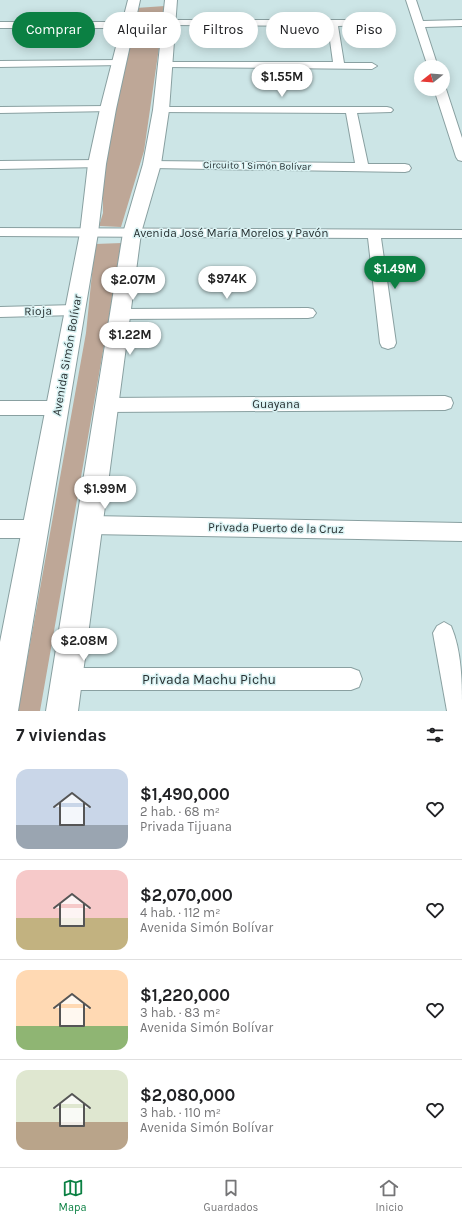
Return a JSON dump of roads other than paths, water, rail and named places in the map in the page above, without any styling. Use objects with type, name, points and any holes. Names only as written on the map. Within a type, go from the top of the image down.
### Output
[{"type":"main road","name":"Avenida Simón Bolívar","points":[[131,12],[134,0]]},
{"type":"main road","points":[[170,12],[171,0]]},
{"type":"main road","name":"Avenida Simón Bolívar","points":[[2,711],[4,681],[35,529],[89,233],[97,164],[122,48]]},
{"type":"main road","points":[[62,711],[132,233],[152,164],[161,110],[168,48]]},
{"type":"street","points":[[411,0],[431,60]]},
{"type":"street","points":[[181,23],[266,23]]},
{"type":"street","points":[[419,24],[462,24]]},
{"type":"street","points":[[0,25],[103,25]]},
{"type":"street","points":[[334,30],[339,66]]},
{"type":"street","points":[[0,64],[118,63]]},
{"type":"street","points":[[166,64],[372,66]]},
{"type":"street","points":[[442,96],[462,158]]},
{"type":"street","points":[[0,110],[108,109]]},
{"type":"street","points":[[161,110],[387,110]]},
{"type":"street","points":[[351,110],[362,167]]},
{"type":"street","points":[[0,165],[97,164]]},
{"type":"street","name":"Circuito 1 Simón Bolívar","points":[[152,164],[405,168]]},
{"type":"street","name":"Avenida José María Morelos y Pavón","points":[[0,232],[462,234]]},
{"type":"street","points":[[374,234],[388,342]]},
{"type":"street","name":"Rioja","points":[[0,312],[75,310]]},
{"type":"street","points":[[120,314],[308,313]]},
{"type":"street","name":"Guayana","points":[[106,405],[445,403]]},
{"type":"street","points":[[0,408],[57,408]]},
{"type":"street","name":"Privada Puerto de la Cruz","points":[[90,525],[462,532]]},
{"type":"street","points":[[0,529],[35,529]]},
{"type":"street","points":[[444,633],[458,711]]},
{"type":"street","name":"Privada Machu Pichu","points":[[67,679],[351,679]]}]
